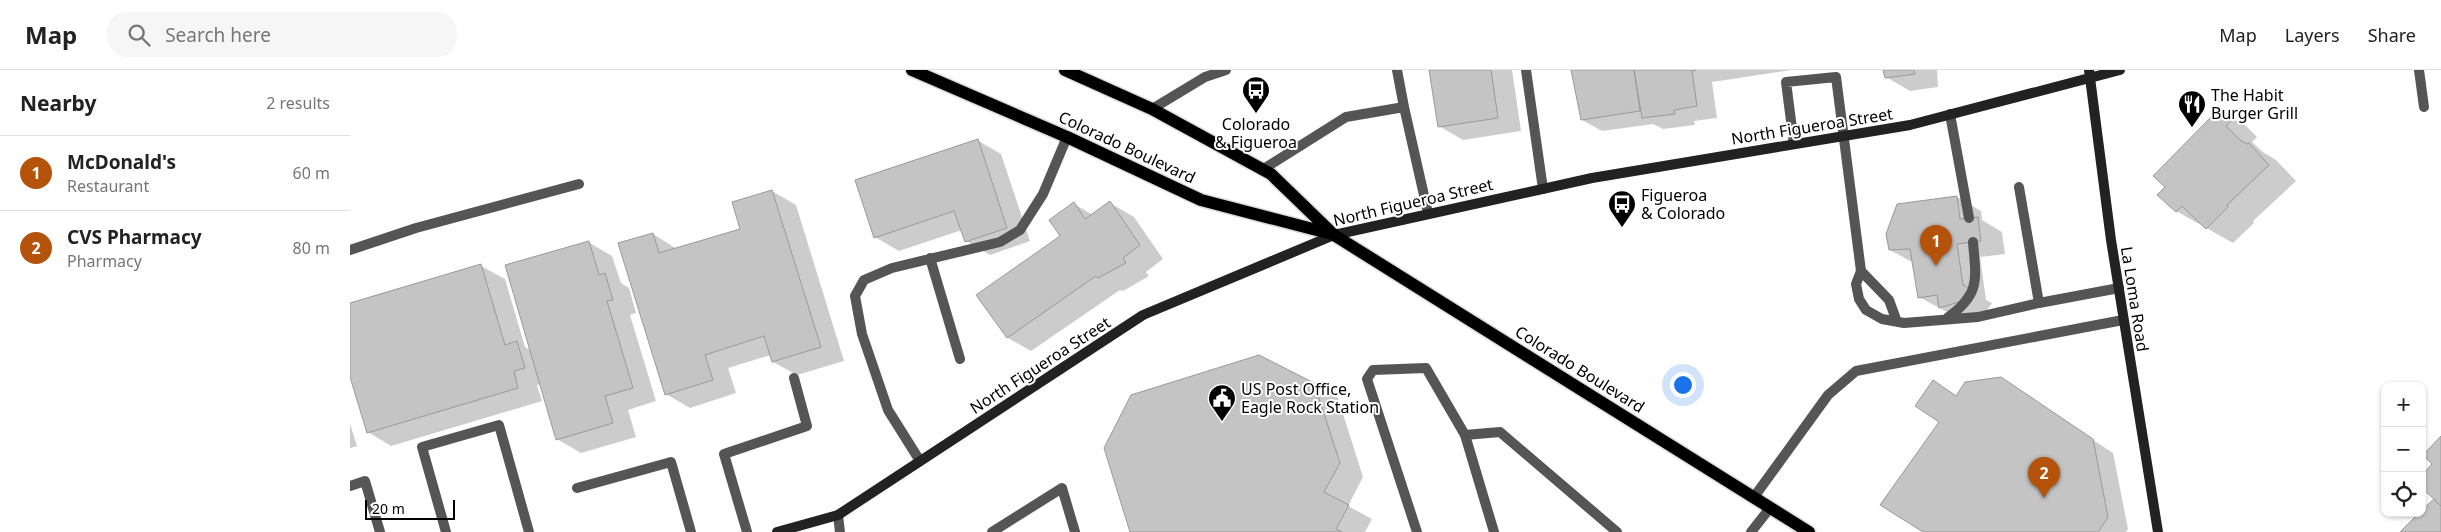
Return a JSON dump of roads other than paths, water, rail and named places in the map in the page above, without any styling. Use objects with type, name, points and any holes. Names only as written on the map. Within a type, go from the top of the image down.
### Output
[{"type":"main road","name":"Colorado Boulevard","points":[[912,70],[1067,137],[1201,200],[1334,234]]},
{"type":"main road","name":"Colorado Boulevard","points":[[1066,70],[1152,110],[1271,174],[1334,234],[1809,532]]},
{"type":"main road","name":"North Figueroa Street","points":[[777,532],[838,514],[1143,315],[1334,234],[1592,178],[1910,125],[2090,74],[2120,70]]},
{"type":"main road","name":"La Loma Road","points":[[2090,74],[2123,320],[2158,532]]},
{"type":"lane","points":[[1152,110],[1205,77],[1226,70]]},
{"type":"lane","points":[[1397,70],[1428,213]]},
{"type":"lane","points":[[1526,70],[1543,189]]},
{"type":"lane","points":[[2419,70],[2424,107]]},
{"type":"lane","points":[[1794,144],[1786,82],[1836,73],[1861,270],[1856,284],[1859,300],[1866,310],[1882,319],[1904,323],[1946,318],[1978,317],[2039,302],[2119,288]]},
{"type":"lane","points":[[1262,170],[1346,117],[1404,107]]},
{"type":"lane","points":[[1950,114],[1969,218]]},
{"type":"lane","points":[[920,461],[888,410],[878,385],[862,334],[855,296],[864,280],[892,268],[1000,242],[1020,230],[1043,194],[1067,137]]},
{"type":"lane","points":[[350,250],[416,228],[579,184]]},
{"type":"lane","points":[[2018,186],[2039,302]]},
{"type":"lane","points":[[1946,318],[1959,309],[1970,296],[1976,282],[1973,242]]},
{"type":"lane","points":[[930,258],[960,359]]},
{"type":"lane","points":[[1861,270],[1889,300],[1897,322]]},
{"type":"lane","points":[[1754,497],[1828,394],[1856,371],[2123,320]]},
{"type":"lane","points":[[1417,532],[1367,379],[1373,370],[1426,368],[1465,435],[1494,532]]},
{"type":"lane","points":[[747,532],[724,454],[807,426],[794,378]]},
{"type":"lane","points":[[446,532],[422,447],[499,425],[529,532]]},
{"type":"lane","points":[[1465,435],[1500,432],[1617,532]]},
{"type":"lane","points":[[578,488],[670,462],[691,532]]},
{"type":"lane","points":[[350,486],[365,481],[380,532]]},
{"type":"lane","points":[[992,532],[1062,488],[1075,532]]},
{"type":"lane","points":[[1752,532],[1770,508]]},
{"type":"lane","points":[[838,514],[840,532]]},
{"type":"place","name":"Colorado & Figueroa","points":[[1256,114]]},
{"type":"place","name":"The Habit Burger Grill","points":[[2192,128]]},
{"type":"place","name":"Figueroa & Colorado","points":[[1622,228]]},
{"type":"place","name":"McDonald's","points":[[1936,266]]},
{"type":"place","name":"US Post Office, Eagle Rock Station","points":[[1222,422]]},
{"type":"place","name":"CVS Pharmacy","points":[[2044,498]]}]
